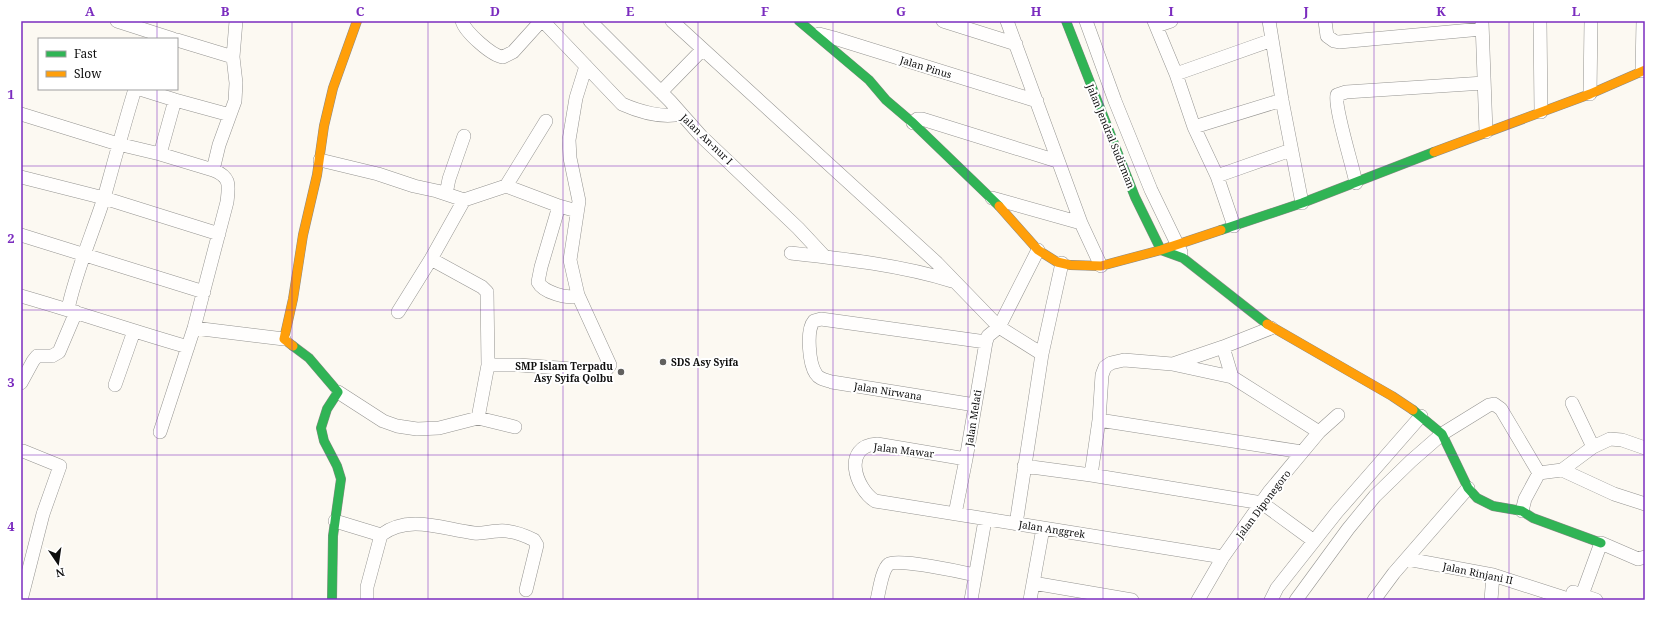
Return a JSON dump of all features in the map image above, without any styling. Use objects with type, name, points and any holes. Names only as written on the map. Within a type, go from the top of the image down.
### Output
[{"type":"street","points":[[117,21],[170,38]]},
{"type":"street","points":[[213,170],[236,93],[233,57],[236,21]]},
{"type":"street","points":[[284,339],[294,299],[304,235],[320,160],[324,126],[333,88],[357,21]]},
{"type":"street","points":[[462,21],[463,25],[471,34],[496,56],[503,57],[506,57],[513,52],[542,21],[622,104],[634,109],[664,116],[682,114]]},
{"type":"street","name":"Jalan An-nur I","points":[[590,21],[661,92],[701,136],[798,228],[825,257]]},
{"type":"street","points":[[672,21],[937,263],[954,282],[999,326],[1042,354]]},
{"type":"street","points":[[799,21],[852,64],[886,100],[913,123],[992,198],[1038,250],[1049,258],[1062,264],[1101,266],[1161,250],[1302,203],[1486,132],[1590,94],[1644,70],[1643,21]]},
{"type":"street","points":[[943,21],[1016,44]]},
{"type":"street","points":[[1007,21],[1037,101],[1057,161],[1081,223],[1101,266]]},
{"type":"street","name":"Jalan Jendral Sudirman","points":[[1066,21],[1135,197],[1161,250]]},
{"type":"street","name":"Jalan Jendral Sudirman","points":[[1086,21],[1115,101],[1151,190],[1178,244],[1183,258]]},
{"type":"street","points":[[1171,21],[1155,24],[1176,74],[1194,127],[1217,176],[1234,226]]},
{"type":"street","points":[[1269,21],[1291,150],[1302,203]]},
{"type":"street","points":[[1325,21],[1327,36],[1334,42],[1482,25],[1486,132]]},
{"type":"street","points":[[1540,21],[1541,112]]},
{"type":"street","points":[[1590,94],[1591,21]]},
{"type":"street","name":"Jalan Pinus","points":[[816,35],[834,38],[1037,101]]},
{"type":"street","points":[[178,40],[233,57]]},
{"type":"street","points":[[1176,74],[1272,40]]},
{"type":"street","points":[[661,92],[702,50]]},
{"type":"street","points":[[488,365],[519,364],[600,371],[609,368],[609,362],[578,294],[571,271],[570,256],[579,200],[570,158],[569,140],[576,98],[586,66]]},
{"type":"street","points":[[1356,183],[1339,112],[1337,95],[1346,92],[1484,83]]},
{"type":"street","points":[[21,383],[37,356],[52,356],[59,352],[72,311],[84,254],[104,198],[118,144],[135,90]]},
{"type":"street","points":[[143,90],[230,115]]},
{"type":"street","points":[[160,154],[175,100]]},
{"type":"street","points":[[1194,127],[1282,100]]},
{"type":"street","points":[[21,114],[118,144],[160,154],[213,170],[224,175],[228,183],[227,202],[204,292],[194,328],[160,432]]},
{"type":"street","points":[[913,123],[917,119],[922,119],[1057,161]]},
{"type":"street","points":[[506,186],[546,121]]},
{"type":"street","points":[[446,194],[449,179],[464,136]]},
{"type":"street","points":[[1217,176],[1291,150]]},
{"type":"street","points":[[320,160],[464,200],[506,186],[559,206],[577,211]]},
{"type":"street","points":[[21,177],[104,198],[219,234]]},
{"type":"street","points":[[992,198],[1081,223]]},
{"type":"street","points":[[398,312],[431,259],[464,200]]},
{"type":"street","points":[[559,206],[538,282],[544,289],[566,296],[574,296],[578,294]]},
{"type":"street","points":[[21,235],[204,292]]},
{"type":"street","name":"Jalan Melati","points":[[955,514],[986,342],[988,336],[999,326],[1038,250]]},
{"type":"street","points":[[1161,250],[1183,258],[1271,328],[1392,396],[1421,416],[1442,434],[1468,488],[1477,498],[1488,504],[1522,511],[1533,518],[1601,542],[1638,559],[1645,558]]},
{"type":"street","points":[[791,253],[825,257],[935,276],[954,282]]},
{"type":"street","points":[[431,259],[482,287],[487,292],[488,365],[478,418]]},
{"type":"street","points":[[1016,524],[1042,354],[1062,264]]},
{"type":"street","points":[[21,296],[188,346]]},
{"type":"street","name":"Jalan Nirwana","points":[[975,405],[826,380],[816,374],[811,363],[810,328],[814,321],[821,319],[986,342]]},
{"type":"street","points":[[194,328],[284,339],[316,365],[338,392],[383,421],[396,426],[417,429],[439,428],[465,423],[478,418],[515,427]]},
{"type":"street","points":[[1172,364],[1223,347],[1271,328]]},
{"type":"street","points":[[115,385],[134,331]]},
{"type":"street","points":[[1223,347],[1232,377]]},
{"type":"street","points":[[1091,475],[1099,420],[1102,375],[1105,367],[1111,363],[1124,360],[1172,364],[1232,377],[1319,432]]},
{"type":"street","points":[[332,600],[331,572],[335,513],[341,494],[341,476],[339,468],[325,443],[321,428],[331,402],[338,392]]},
{"type":"street","points":[[1572,403],[1593,446]]},
{"type":"street","points":[[1296,600],[1361,512],[1411,461],[1442,434],[1489,405],[1497,404],[1501,409],[1539,473]]},
{"type":"street","name":"Jalan Diponegoro","points":[[1198,600],[1223,557],[1262,503],[1319,432],[1338,415]]},
{"type":"street","points":[[1271,600],[1277,588],[1314,541],[1421,416]]},
{"type":"street","points":[[1099,420],[1302,452]]},
{"type":"street","points":[[1539,473],[1562,470],[1593,446],[1605,441],[1615,439],[1645,448]]},
{"type":"street","name":"Jalan Mawar","points":[[881,503],[870,498],[864,491],[856,474],[855,459],[863,448],[870,444],[966,459]]},
{"type":"street","points":[[22,451],[60,466],[43,514],[22,593]]},
{"type":"street","points":[[1024,466],[1091,475],[1262,503],[1314,541]]},
{"type":"street","points":[[1562,470],[1614,494],[1645,504]]},
{"type":"street","points":[[1522,511],[1525,499],[1539,473]]},
{"type":"street","points":[[1374,600],[1406,559],[1468,488]]},
{"type":"street","name":"Jalan Anggrek","points":[[881,503],[1223,557]]},
{"type":"street","points":[[335,520],[381,535]]},
{"type":"street","points":[[971,600],[985,520]]},
{"type":"street","points":[[367,600],[367,587],[381,535],[399,525],[415,524],[474,533],[503,530],[534,540],[537,545],[526,590]]},
{"type":"street","points":[[1030,600],[1043,528]]},
{"type":"street","points":[[1576,598],[1601,542]]},
{"type":"street","name":"Jalan Rinjani II","points":[[1406,559],[1493,575],[1576,598]]},
{"type":"street","points":[[877,600],[885,569],[889,564],[895,562],[909,563],[975,575]]},
{"type":"street","points":[[1515,573],[1576,598],[1596,600]]},
{"type":"street","points":[[1491,600],[1493,575]]},
{"type":"street","points":[[1033,583],[1132,600]]},
{"type":"traffic: fast","points":[[799,21],[869,80],[886,100],[913,123],[999,206]]},
{"type":"traffic: fast","points":[[1066,21],[1135,197],[1161,250],[1183,258],[1267,324]]},
{"type":"traffic: fast","points":[[1221,230],[1302,203],[1434,152]]},
{"type":"traffic: fast","points":[[293,346],[309,358],[338,392],[327,409],[321,428],[324,441],[337,466],[341,479],[333,536],[332,600]]},
{"type":"traffic: fast","points":[[1413,410],[1442,434],[1468,488],[1477,498],[1493,506],[1522,511],[1533,518],[1601,543]]},
{"type":"traffic: slow","points":[[293,346],[284,339],[293,299],[303,235],[317,175],[324,126],[333,88],[357,21]]},
{"type":"traffic: slow","points":[[1434,152],[1590,94],[1645,70]]},
{"type":"traffic: slow","points":[[999,206],[1038,250],[1057,262],[1070,265],[1101,266],[1161,250],[1221,230]]},
{"type":"traffic: slow","points":[[1267,324],[1392,396],[1413,410]]},
{"type":"place","name":"SDS Asy Syifa","points":[[663,362]]},
{"type":"place","name":"SMP Islam Terpadu Asy Syifa Qolbu","points":[[621,372]]}]
